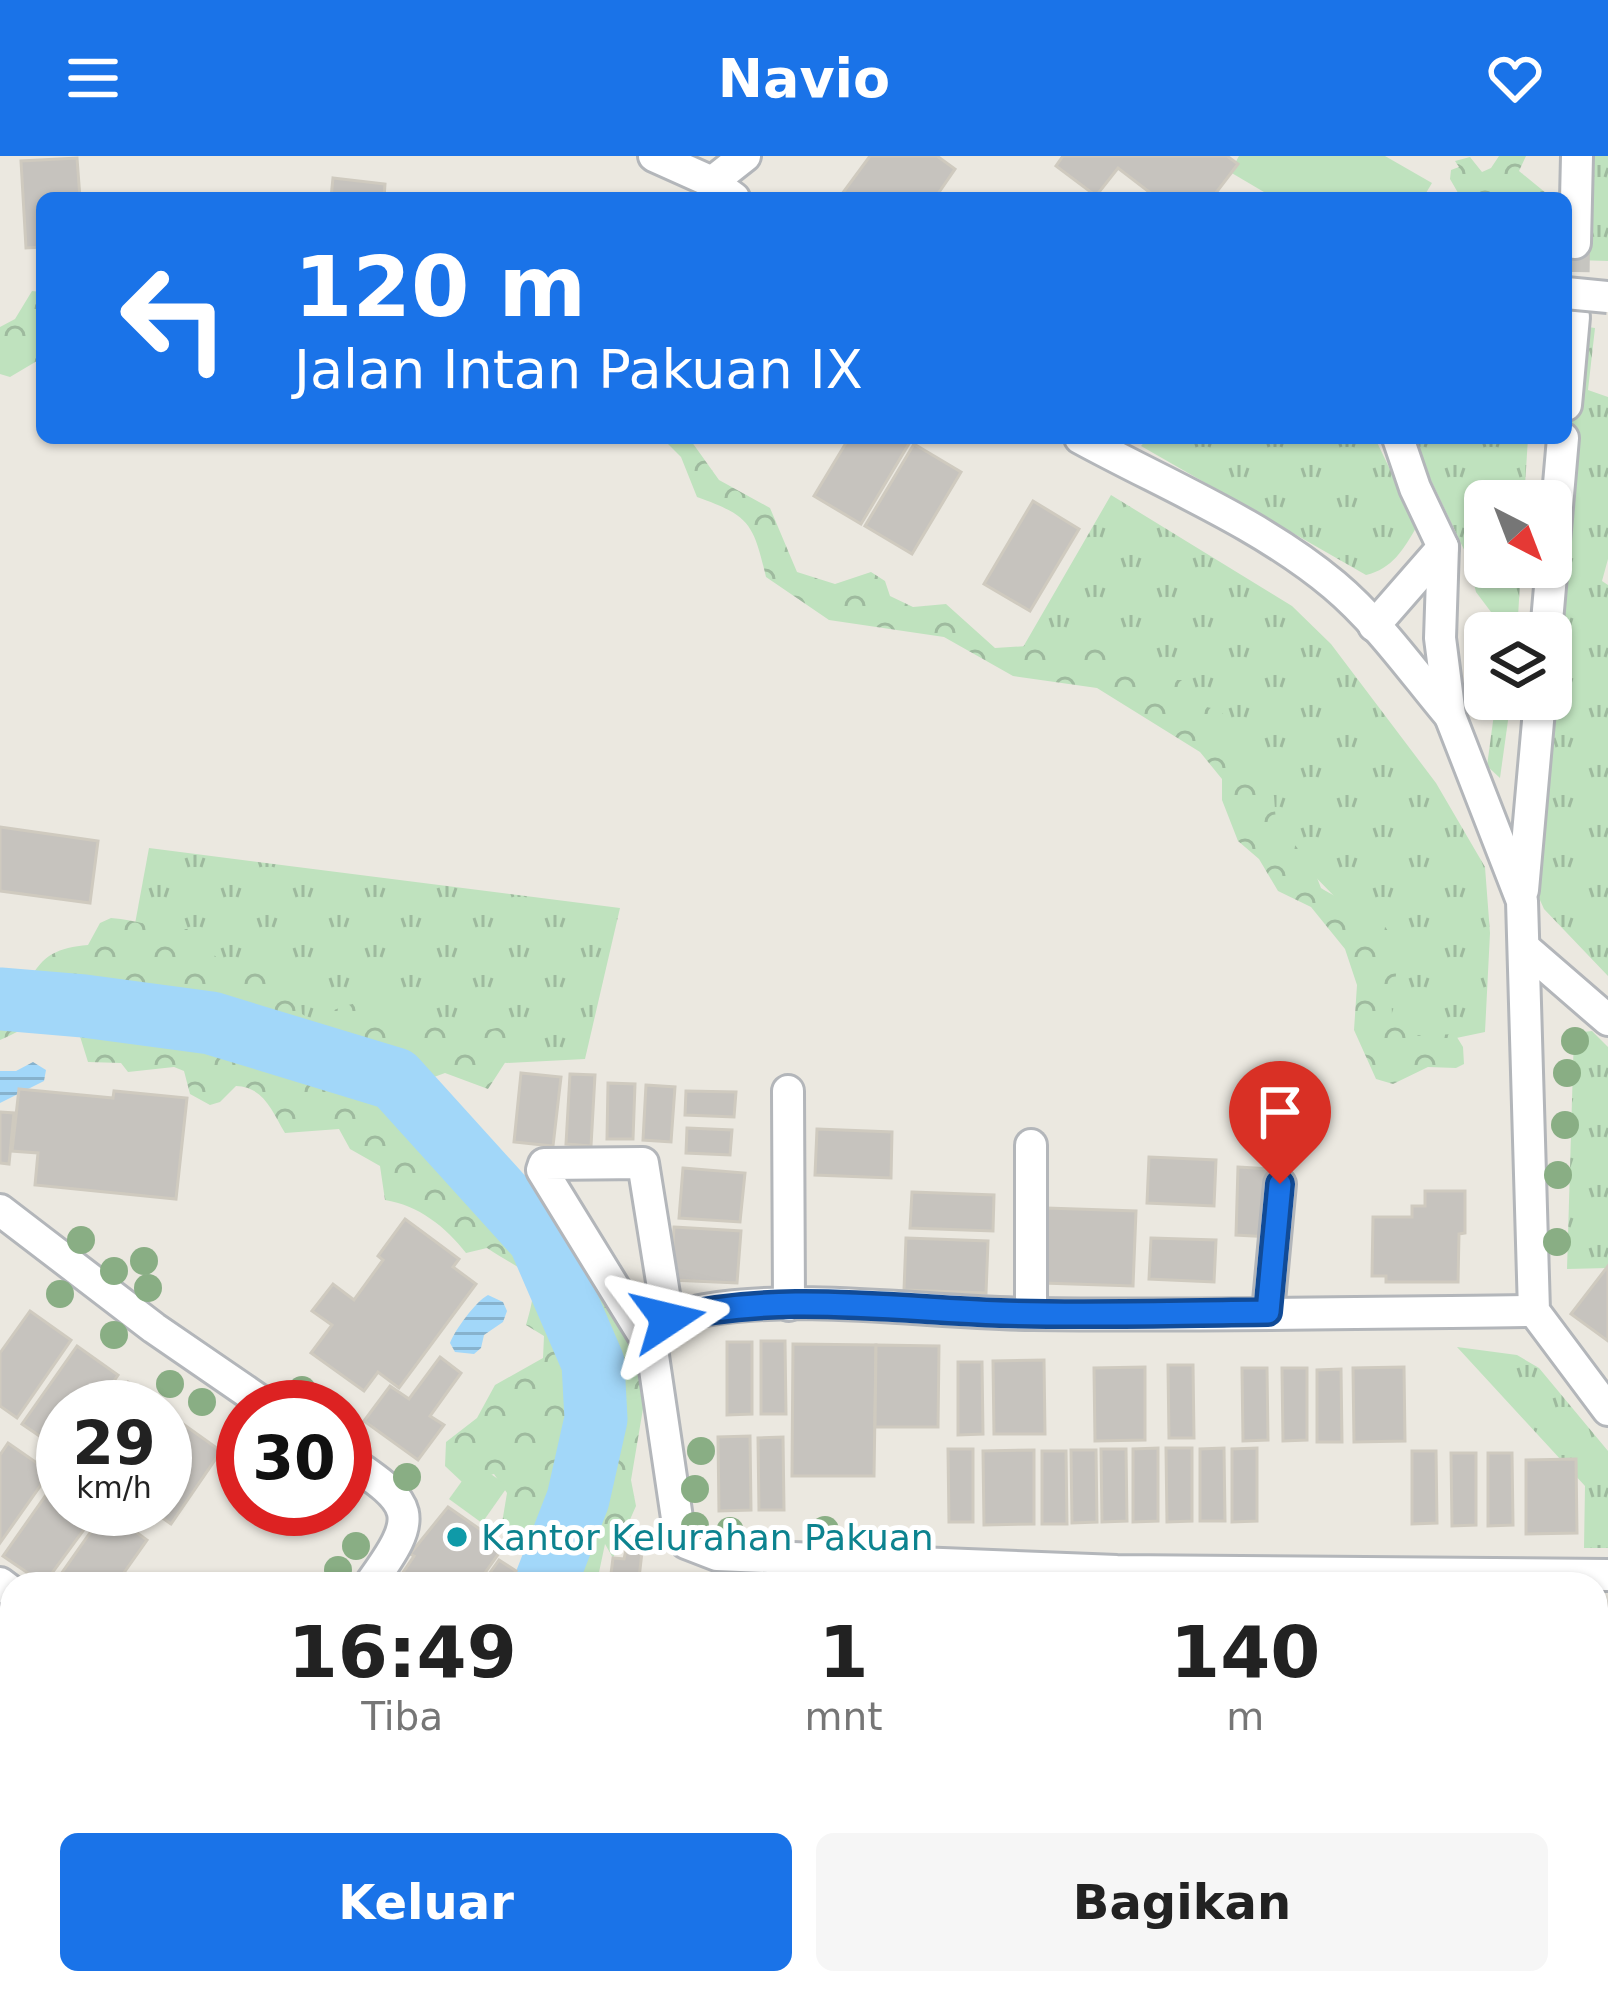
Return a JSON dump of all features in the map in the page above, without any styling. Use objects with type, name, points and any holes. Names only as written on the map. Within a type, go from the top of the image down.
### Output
[{"type":"street","points":[[654,156],[723,190],[745,156]]},
{"type":"street","points":[[1575,242],[1577,156]]},
{"type":"street","points":[[1572,305],[1608,297]]},
{"type":"street","points":[[1091,444],[1280,544],[1338,589],[1450,716]]},
{"type":"street","points":[[1400,444],[1443,547],[1440,638],[1450,716],[1522,901]]},
{"type":"street","points":[[1548,612],[1562,444]]},
{"type":"street","points":[[1374,626],[1443,547]]},
{"type":"street","points":[[1538,720],[1522,901],[1534,1311],[1608,1410]]},
{"type":"street","points":[[1526,949],[1608,1020]]},
{"type":"street","points":[[788,1091],[789,1305]]},
{"type":"street","points":[[1031,1144],[1031,1314]]},
{"type":"street","points":[[668,1319],[643,1163],[544,1164],[542,1170],[652,1349],[678,1525],[686,1543],[717,1555],[1177,1572]]},
{"type":"street","points":[[1268,1312],[1280,1184]]},
{"type":"street","points":[[0,1210],[230,1380]]},
{"type":"street","points":[[652,1349],[658,1330],[668,1319],[706,1310],[789,1305],[1031,1314],[1534,1311]]},
{"type":"street","points":[[372,1476],[387,1486],[404,1510],[406,1529],[378,1572]]},
{"type":"green space","points":[[1239,156],[1385,156],[1432,183],[1427,192],[1264,192],[1230,172]]},
{"type":"green space","points":[[1499,156],[1526,156],[1519,171],[1545,192],[1458,192],[1450,179],[1451,170],[1459,167],[1455,161],[1470,157],[1482,172]]},
{"type":"green space","points":[[1577,156],[1608,156],[1608,261],[1575,260]]},
{"type":"green space","points":[[36,291],[36,362],[10,377],[0,374],[0,327],[15,319]]},
{"type":"green space","points":[[1572,325],[1595,328],[1588,390],[1608,397],[1608,559],[1602,581],[1608,585],[1608,976],[1544,909],[1523,862],[1547,720],[1572,720],[1572,612],[1553,612],[1554,588],[1572,588],[1572,480],[1563,480],[1566,444],[1572,444]]},
{"type":"green space","points":[[668,444],[693,444],[719,480],[770,508],[797,572],[835,584],[871,572],[885,581],[890,596],[913,607],[946,604],[995,648],[1043,645],[1088,630],[1096,644],[1121,654],[1153,680],[1184,680],[1192,704],[1216,709],[1229,718],[1234,742],[1248,750],[1274,796],[1276,823],[1312,865],[1321,888],[1372,915],[1390,934],[1397,964],[1393,1022],[1414,1036],[1455,1034],[1463,1047],[1464,1064],[1428,1067],[1393,1084],[1376,1079],[1354,1030],[1357,985],[1345,949],[1311,907],[1278,891],[1259,859],[1238,841],[1222,800],[1222,779],[1200,752],[1097,688],[1013,676],[944,637],[829,620],[766,577],[746,524],[739,516],[697,497],[681,457]]},
{"type":"green space","points":[[1378,444],[1417,526],[1390,563],[1366,575],[1141,446]]},
{"type":"green space","points":[[1414,444],[1528,444],[1525,480],[1464,480],[1464,550]]},
{"type":"green space","points":[[1111,495],[1292,606],[1331,644],[1436,783],[1485,867],[1490,933],[1485,1032],[1380,1054],[1351,924],[1334,896],[1264,824],[1177,705],[1015,661]]},
{"type":"green space","points":[[1475,588],[1520,588],[1518,612],[1491,612]]},
{"type":"green space","points":[[1493,720],[1508,720],[1500,778],[1487,766]]},
{"type":"green space","points":[[149,848],[620,908],[585,1059],[507,1063],[308,1036],[132,940]]},
{"type":"green space","points":[[111,918],[165,928],[199,927],[217,943],[213,954],[224,962],[240,964],[259,958],[285,972],[298,993],[302,1014],[313,1021],[367,1002],[398,1017],[424,1014],[445,1028],[450,1038],[515,1024],[525,1032],[488,1089],[445,1073],[415,1084],[441,1110],[458,1143],[510,1161],[542,1196],[574,1221],[649,1373],[631,1480],[636,1506],[613,1558],[605,1544],[599,1572],[550,1572],[546,1550],[514,1548],[501,1529],[507,1493],[494,1474],[462,1482],[445,1466],[446,1442],[477,1418],[495,1385],[543,1358],[544,1336],[526,1325],[533,1294],[523,1271],[487,1248],[466,1253],[430,1219],[385,1200],[380,1166],[350,1149],[339,1129],[285,1133],[266,1102],[246,1087],[236,1086],[210,1105],[190,1094],[184,1071],[174,1067],[128,1072],[121,1063],[88,1062],[78,1030],[55,1021],[38,1022],[0,1040],[0,974],[29,981],[46,959],[88,945],[100,923]]},
{"type":"green space","points":[[1592,1031],[1608,1047],[1608,1268],[1567,1269],[1574,1033]]},
{"type":"green space","points":[[1457,1347],[1517,1355],[1539,1368],[1608,1451],[1608,1548],[1584,1548],[1585,1486]]},
{"type":"green space","points":[[475,1463],[508,1486],[482,1523],[449,1499]]},
{"type":"water","points":[[33,1062],[46,1070],[44,1081],[0,1103],[0,1071],[16,1071]]},
{"type":"water","points":[[488,1295],[503,1302],[507,1311],[503,1322],[484,1335],[474,1354],[455,1352],[450,1343],[456,1331]]},
{"type":"building","points":[[870,156],[937,156],[955,169],[939,192],[843,192]]},
{"type":"building","points":[[1063,156],[1227,156],[1238,164],[1217,192],[1149,192],[1118,168],[1099,192],[1091,192],[1056,166]]},
{"type":"building","points":[[77,158],[80,192],[36,192],[36,247],[26,248],[21,161]]},
{"type":"building","points":[[333,178],[385,184],[384,192],[332,192]]},
{"type":"building","points":[[845,444],[909,444],[861,524],[814,496]]},
{"type":"building","points":[[914,444],[961,472],[912,554],[865,526]]},
{"type":"building","points":[[1033,501],[1079,529],[1030,611],[984,584]]},
{"type":"building","points":[[0,827],[98,841],[90,903],[0,891]]},
{"type":"building","points":[[521,1073],[561,1077],[553,1146],[514,1142]]},
{"type":"building","points":[[570,1074],[595,1075],[591,1146],[566,1144]]},
{"type":"building","points":[[608,1083],[635,1084],[633,1139],[607,1139]]},
{"type":"building","points":[[646,1085],[675,1087],[671,1142],[643,1140]]},
{"type":"building","points":[[19,1089],[113,1098],[114,1091],[187,1098],[176,1199],[35,1185],[38,1153],[12,1151]]},
{"type":"building","points":[[686,1091],[736,1092],[734,1117],[685,1115]]},
{"type":"building","points":[[0,1112],[14,1113],[9,1164],[0,1163]]},
{"type":"building","points":[[687,1128],[732,1130],[730,1155],[686,1153]]},
{"type":"building","points":[[817,1129],[892,1132],[891,1178],[815,1175]]},
{"type":"building","points":[[1149,1157],[1216,1160],[1214,1206],[1147,1203]]},
{"type":"building","points":[[1238,1167],[1274,1169],[1271,1237],[1236,1235]]},
{"type":"building","points":[[683,1168],[745,1173],[740,1222],[679,1218]]},
{"type":"building","points":[[1425,1191],[1465,1191],[1458,1282],[1386,1282],[1386,1276],[1372,1276],[1373,1217],[1412,1217],[1412,1206],[1425,1206]]},
{"type":"building","points":[[912,1192],[994,1195],[993,1231],[910,1228]]},
{"type":"building","points":[[1046,1208],[1136,1211],[1133,1286],[1043,1283]]},
{"type":"building","points":[[405,1219],[459,1259],[453,1267],[476,1284],[399,1388],[378,1372],[372,1380],[349,1380],[311,1353],[332,1325],[312,1311],[333,1284],[354,1300],[383,1260],[378,1256]]},
{"type":"building","points":[[674,1227],[741,1231],[737,1283],[671,1280]]},
{"type":"building","points":[[906,1238],[988,1241],[986,1293],[904,1290]]},
{"type":"building","points":[[1151,1238],[1216,1240],[1214,1282],[1149,1279]]},
{"type":"building","points":[[1608,1266],[1608,1341],[1571,1314]]},
{"type":"building","points":[[30,1311],[71,1340],[43,1380],[36,1380],[36,1391],[17,1418],[0,1406],[0,1353]]},
{"type":"building","points":[[761,1341],[785,1341],[786,1414],[761,1414]]},
{"type":"building","points":[[727,1342],[752,1342],[752,1414],[727,1415]]},
{"type":"building","points":[[793,1344],[876,1345],[874,1476],[792,1476]]},
{"type":"building","points":[[876,1345],[939,1346],[938,1427],[875,1427]]},
{"type":"building","points":[[77,1346],[118,1375],[115,1380],[53,1380]]},
{"type":"building","points":[[440,1357],[461,1373],[430,1416],[444,1425],[418,1460],[372,1427],[372,1410],[390,1386],[409,1399]]},
{"type":"building","points":[[1044,1360],[1045,1434],[994,1434],[993,1361]]},
{"type":"building","points":[[958,1362],[982,1362],[983,1434],[958,1435]]},
{"type":"building","points":[[1168,1365],[1193,1365],[1194,1438],[1169,1438]]},
{"type":"building","points":[[1145,1367],[1145,1440],[1095,1441],[1094,1368]]},
{"type":"building","points":[[1404,1367],[1405,1441],[1354,1442],[1353,1368]]},
{"type":"building","points":[[1242,1368],[1267,1368],[1268,1440],[1243,1441]]},
{"type":"building","points":[[1282,1368],[1307,1368],[1307,1440],[1283,1441]]},
{"type":"building","points":[[1341,1369],[1342,1442],[1317,1442],[1317,1370]]},
{"type":"building","points":[[36,1404],[36,1434],[22,1424]]},
{"type":"building","points":[[192,1430],[216,1447],[216,1458],[192,1493]]},
{"type":"building","points":[[750,1436],[751,1510],[719,1511],[718,1437]]},
{"type":"building","points":[[783,1437],[784,1510],[759,1510],[758,1438]]},
{"type":"building","points":[[8,1443],[36,1462],[36,1492],[0,1543],[0,1455]]},
{"type":"building","points":[[1158,1448],[1158,1521],[1133,1522],[1133,1449]]},
{"type":"building","points":[[1166,1448],[1192,1448],[1192,1521],[1167,1522]]},
{"type":"building","points":[[1224,1448],[1225,1521],[1200,1521],[1200,1449]]},
{"type":"building","points":[[1257,1448],[1257,1521],[1232,1522],[1232,1449]]},
{"type":"building","points":[[948,1449],[973,1449],[973,1522],[949,1522]]},
{"type":"building","points":[[1101,1449],[1126,1449],[1127,1521],[1102,1522]]},
{"type":"building","points":[[1034,1450],[1034,1524],[984,1525],[983,1451]]},
{"type":"building","points":[[1071,1450],[1096,1450],[1097,1522],[1072,1523]]},
{"type":"building","points":[[1042,1451],[1066,1451],[1067,1524],[1042,1524]]},
{"type":"building","points":[[1412,1451],[1436,1451],[1437,1523],[1412,1524]]},
{"type":"building","points":[[1451,1453],[1476,1453],[1476,1525],[1452,1526]]},
{"type":"building","points":[[1488,1453],[1512,1453],[1513,1525],[1488,1526]]},
{"type":"building","points":[[1576,1459],[1577,1533],[1526,1534],[1526,1460]]},
{"type":"building","name":"Kantor Kelurahan Pakuan","points":[[448,1507],[504,1546],[486,1572],[403,1572],[414,1556],[410,1554]]},
{"type":"building","points":[[36,1509],[36,1536],[79,1536],[53,1572],[26,1572],[3,1556]]},
{"type":"building","points":[[88,1536],[142,1536],[147,1540],[124,1572],[62,1572]]},
{"type":"building","points":[[626,1550],[642,1552],[640,1572],[611,1572],[613,1558],[624,1559]]},
{"type":"building","points":[[499,1560],[516,1571],[515,1572],[490,1572]]},
{"type":"waterway","points":[[0,999],[211,1023],[395,1079],[539,1238],[593,1363],[596,1419],[578,1499],[550,1572]]},
{"type":"tunnel","points":[[1574,317],[1575,243]]},
{"type":"place","name":"Kantor Kelurahan Pakuan","points":[[457,1537]]},
{"type":"route","points":[[668,1319],[706,1310],[789,1305],[1031,1314],[1268,1312],[1280,1184]]}]
